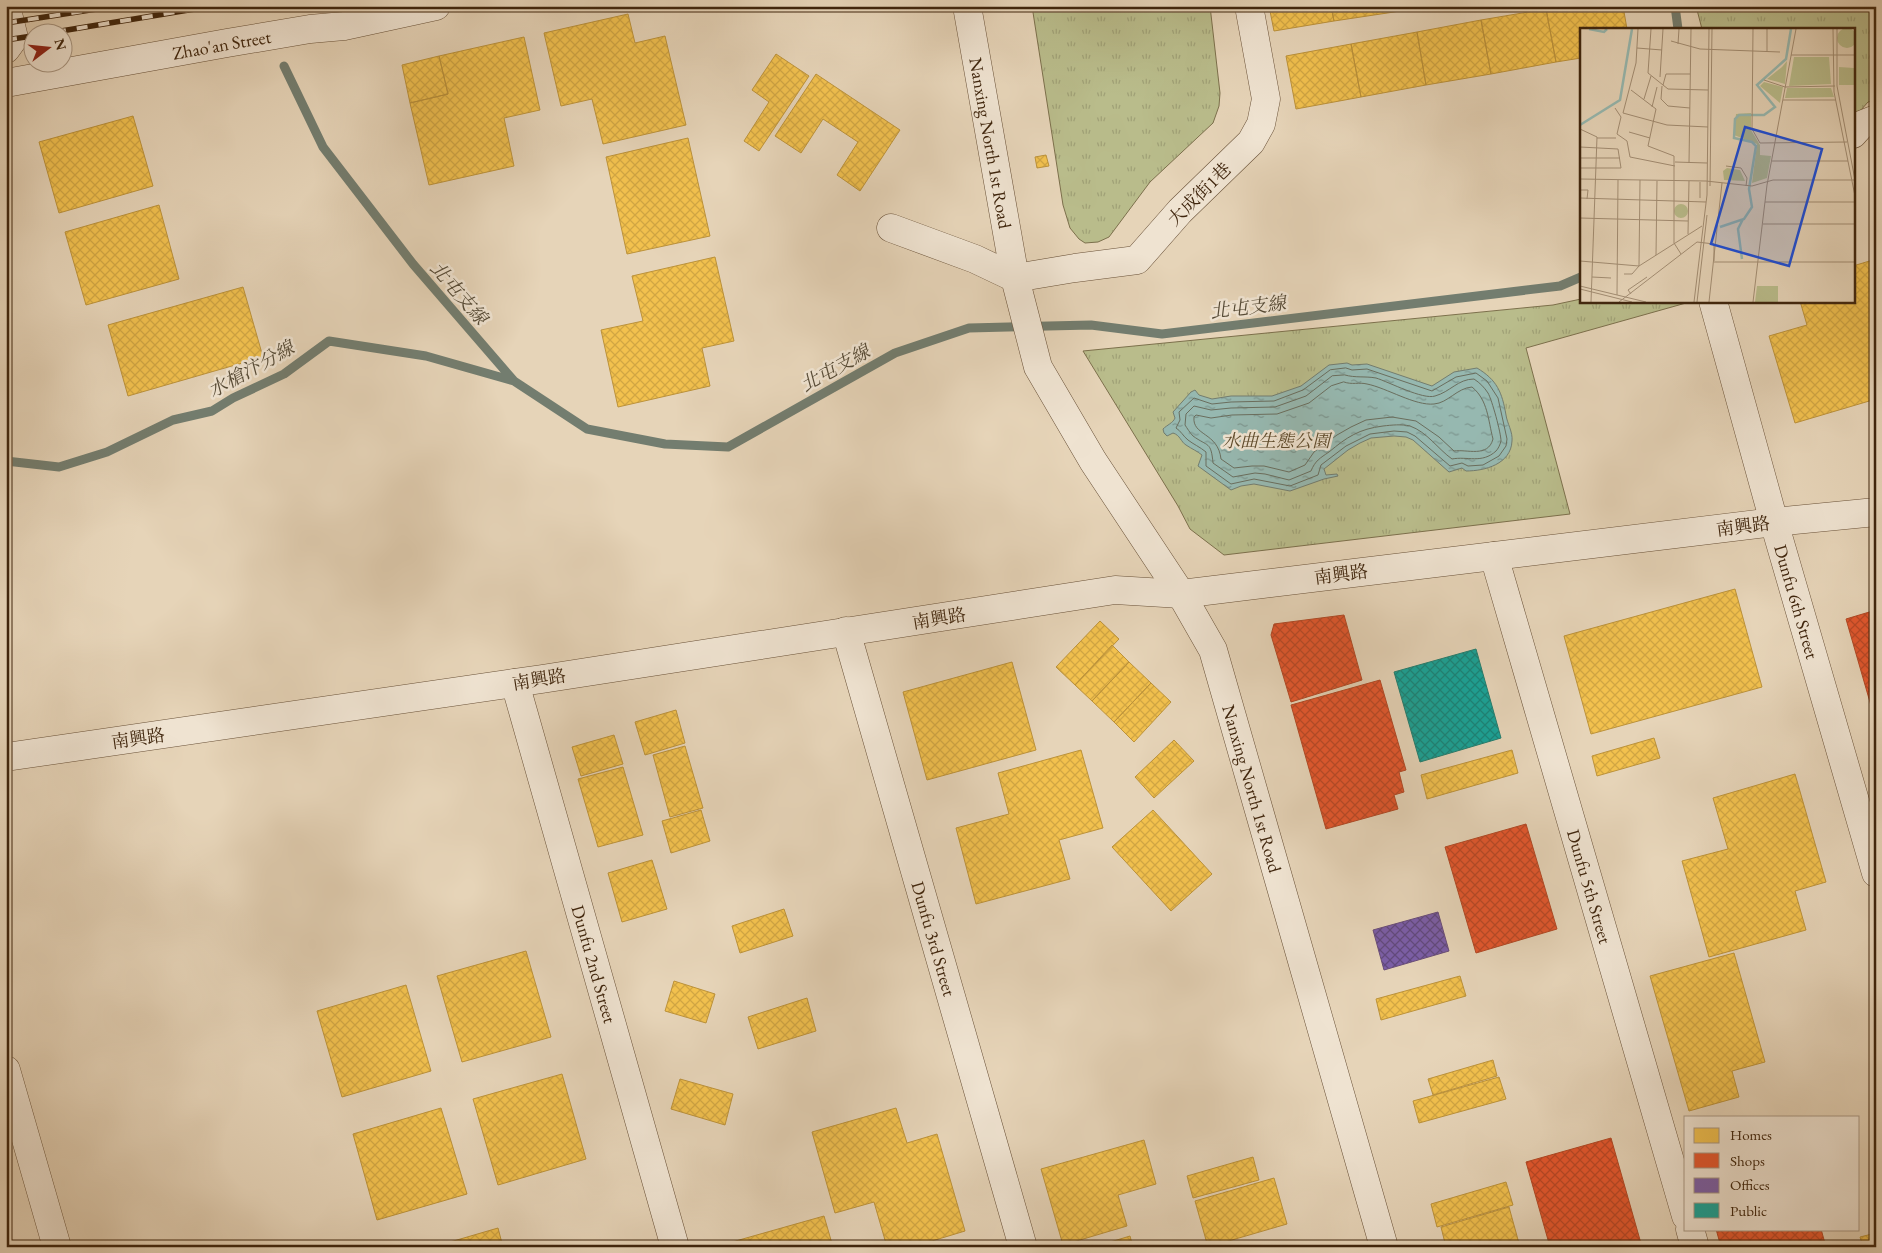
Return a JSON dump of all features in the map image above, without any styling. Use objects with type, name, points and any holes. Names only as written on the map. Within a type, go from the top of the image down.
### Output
[{"type":"street","points":[[6,6],[14,38],[6,49]]},
{"type":"street","name":"Zhao'an Street","points":[[6,83],[310,29],[344,26],[436,6]]},
{"type":"street","name":"Nanxing North 1st Road","points":[[967,6],[1015,278],[1038,367],[1093,461],[1181,594],[1214,650],[1384,1247]]},
{"type":"street","name":"大成街1巷","points":[[1015,278],[1136,260],[1180,211],[1251,142],[1261,124],[1266,99],[1249,6]]},
{"type":"street","points":[[1854,133],[1861,125],[1876,119]]},
{"type":"street","points":[[891,228],[975,259],[1015,278]]},
{"type":"street","name":"Dunfu 6th Street","points":[[1713,302],[1774,522],[1876,873]]},
{"type":"street","name":"南興路","points":[[6,757],[515,683],[846,631],[882,628],[1114,590],[1181,594],[1774,522],[1876,512]]},
{"type":"street","name":"Dunfu 5th Street","points":[[1494,556],[1684,1209]]},
{"type":"street","name":"Dunfu 3rd Street","points":[[846,631],[1023,1247]]},
{"type":"street","name":"Dunfu 2nd Street","points":[[515,683],[675,1247]]},
{"type":"street","points":[[6,1070],[57,1247]]},
{"type":"street","points":[[1690,1230],[1695,1247]]},
{"type":"green space","points":[[1032,6],[1210,6],[1220,93],[1219,106],[1213,123],[1150,182],[1109,237],[1098,242],[1085,243],[1079,239],[1070,228],[1063,205]]},
{"type":"green space","points":[[1696,6],[1876,6],[1876,100],[1868,102],[1854,118],[1854,28],[1702,28]]},
{"type":"green space","name":"水曲生態公園","points":[[1580,299],[1580,302],[1687,302],[1526,348],[1570,514],[1224,555],[1190,529],[1178,506],[1083,351],[1553,305]]},
{"type":"water","points":[[1347,363],[1352,365],[1367,364],[1432,386],[1454,372],[1477,368],[1494,382],[1503,400],[1511,431],[1511,449],[1502,461],[1489,468],[1466,471],[1462,468],[1449,472],[1413,440],[1394,436],[1371,438],[1348,450],[1324,469],[1326,475],[1337,474],[1338,476],[1290,491],[1254,484],[1231,490],[1198,466],[1202,455],[1184,444],[1175,434],[1167,436],[1164,433],[1163,429],[1175,418],[1173,412],[1195,390],[1199,395],[1212,399],[1231,396],[1272,396],[1301,386],[1329,365]]},
{"type":"building: Homes","points":[[1269,6],[1331,6],[1334,21],[1274,31]]},
{"type":"building: Homes","points":[[1331,6],[1393,6],[1394,12],[1334,21]]},
{"type":"building: Homes","points":[[1393,6],[1426,6],[1394,12]]},
{"type":"building: Homes","points":[[1562,6],[1623,6],[1627,28],[1580,28],[1580,58],[1556,62],[1546,9]]},
{"type":"building: Homes","points":[[1546,9],[1556,62],[1491,74],[1481,20]]},
{"type":"building: Homes","points":[[628,14],[635,43],[665,36],[686,125],[603,144],[592,99],[561,106],[544,33]]},
{"type":"building: Homes","points":[[1481,20],[1491,74],[1426,85],[1417,32]]},
{"type":"building: Homes","points":[[1417,32],[1426,85],[1361,97],[1351,44]]},
{"type":"building: Homes","points":[[524,37],[540,110],[504,118],[514,166],[429,185],[410,103],[448,94],[439,56]]},
{"type":"building: Homes","points":[[1351,44],[1361,97],[1296,109],[1286,56]]},
{"type":"building: Homes","points":[[776,54],[809,76],[759,151],[744,141],[769,102],[752,90]]},
{"type":"building: Homes","points":[[439,56],[448,94],[410,103],[402,65]]},
{"type":"building: Homes","points":[[816,74],[900,130],[860,191],[837,175],[858,142],[823,119],[801,153],[775,136]]},
{"type":"building: Homes","points":[[133,116],[153,186],[59,213],[39,142]]},
{"type":"building: Homes","points":[[688,138],[710,236],[627,254],[606,157]]},
{"type":"building: Homes","points":[[1046,155],[1049,166],[1037,168],[1035,157]]},
{"type":"building: Homes","points":[[159,205],[179,279],[86,305],[65,232]]},
{"type":"building: Homes","points":[[715,257],[734,341],[702,348],[710,386],[618,407],[601,330],[643,321],[632,276]]},
{"type":"building: Homes","points":[[1876,259],[1876,399],[1795,423],[1769,336],[1807,325],[1800,302],[1854,302],[1854,266]]},
{"type":"building: Homes","points":[[243,287],[263,357],[128,396],[108,325]]},
{"type":"building: Homes","points":[[1735,589],[1762,687],[1591,734],[1564,636]]},
{"type":"building: Homes","points":[[1100,621],[1119,639],[1075,685],[1056,667]]},
{"type":"building: Homes","points":[[1112,645],[1129,662],[1092,701],[1075,685]]},
{"type":"building: Homes","points":[[1012,662],[1036,750],[927,780],[903,692]]},
{"type":"building: Homes","points":[[1129,662],[1151,683],[1114,722],[1092,701]]},
{"type":"building: Homes","points":[[1151,683],[1171,702],[1134,742],[1114,722]]},
{"type":"building: Homes","points":[[676,710],[685,743],[645,755],[635,722]]},
{"type":"building: Homes","points":[[614,735],[623,764],[581,776],[572,747]]},
{"type":"building: Homes","points":[[1654,738],[1660,758],[1597,776],[1592,756]]},
{"type":"building: Homes","points":[[1174,740],[1194,761],[1154,798],[1135,777]]},
{"type":"building: Homes","points":[[685,746],[703,808],[670,817],[653,755]]},
{"type":"building: Homes","points":[[1081,750],[1103,828],[1059,840],[1070,879],[976,904],[956,828],[1009,814],[998,773]]},
{"type":"building: Homes","points":[[1512,750],[1518,773],[1427,799],[1421,775]]},
{"type":"building: Homes","points":[[623,767],[643,835],[598,847],[578,779]]},
{"type":"building: Homes","points":[[1795,774],[1826,882],[1795,891],[1806,930],[1709,957],[1682,861],[1728,849],[1713,798]]},
{"type":"building: Homes","points":[[701,810],[710,841],[671,853],[662,821]]},
{"type":"building: Homes","points":[[1153,810],[1212,874],[1171,911],[1112,847]]},
{"type":"building: Homes","points":[[652,860],[667,909],[622,922],[608,873]]},
{"type":"building: Homes","points":[[784,909],[793,936],[740,953],[732,926]]},
{"type":"building: Homes","points":[[526,951],[551,1037],[462,1062],[437,976]]},
{"type":"building: Homes","points":[[1734,953],[1765,1062],[1732,1071],[1739,1097],[1689,1111],[1650,976]]},
{"type":"building: Homes","points":[[1460,976],[1466,996],[1381,1020],[1376,999]]},
{"type":"building: Homes","points":[[674,981],[715,994],[706,1023],[665,1011]]},
{"type":"building: Homes","points":[[406,985],[431,1071],[342,1097],[317,1011]]},
{"type":"building: Homes","points":[[807,998],[816,1031],[758,1049],[748,1017]]},
{"type":"building: Homes","points":[[1493,1060],[1497,1076],[1433,1095],[1428,1079]]},
{"type":"building: Homes","points":[[562,1074],[586,1159],[498,1185],[473,1099]]},
{"type":"building: Homes","points":[[1499,1077],[1506,1099],[1419,1123],[1413,1101]]},
{"type":"building: Homes","points":[[680,1079],[733,1094],[725,1125],[671,1109]]},
{"type":"building: Homes","points":[[441,1108],[467,1194],[377,1220],[353,1134]]},
{"type":"building: Homes","points":[[896,1108],[907,1143],[937,1134],[965,1231],[912,1247],[887,1247],[874,1202],[835,1213],[812,1132]]},
{"type":"building: Homes","points":[[1144,1140],[1156,1184],[1118,1195],[1127,1226],[1063,1245],[1041,1169]]},
{"type":"building: Homes","points":[[1253,1157],[1259,1180],[1193,1198],[1187,1176]]},
{"type":"building: Homes","points":[[1274,1178],[1287,1224],[1208,1247],[1195,1201]]},
{"type":"building: Homes","points":[[1506,1182],[1513,1205],[1437,1227],[1431,1204]]},
{"type":"building: Homes","points":[[1509,1207],[1520,1247],[1446,1247],[1441,1227]]},
{"type":"building: Homes","points":[[824,1216],[833,1247],[726,1247],[725,1244]]},
{"type":"building: Homes","points":[[498,1228],[503,1247],[433,1247]]},
{"type":"building: Homes","points":[[1876,1233],[1876,1247],[1863,1247],[1860,1237]]},
{"type":"building: Homes","points":[[1130,1236],[1133,1247],[1094,1247]]},
{"type":"building: Shops","points":[[1876,610],[1876,723],[1846,619]]},
{"type":"building: Shops","points":[[1344,615],[1362,680],[1291,702],[1271,635],[1274,624]]},
{"type":"building: Shops","points":[[1380,680],[1406,770],[1399,772],[1404,792],[1394,795],[1398,809],[1326,829],[1291,705]]},
{"type":"building: Shops","points":[[1526,824],[1557,929],[1476,953],[1445,847]]},
{"type":"building: Shops","points":[[1611,1138],[1642,1247],[1550,1247],[1526,1162]]},
{"type":"building: Shops","points":[[1716,1230],[1821,1230],[1826,1247],[1721,1247]]},
{"type":"building: Offices","points":[[1438,912],[1449,951],[1384,970],[1373,930]]},
{"type":"building: Public","points":[[1476,649],[1501,738],[1420,762],[1394,672]]},
{"type":"waterway","name":"北屯支線","points":[[1675,6],[1678,28]]},
{"type":"waterway","name":"北屯支線","points":[[284,66],[323,147],[413,264],[514,381],[587,429],[665,444],[728,447],[895,353],[969,328],[1091,325],[1162,334],[1560,286],[1580,277]]},
{"type":"waterway","name":"水槍汴分線","points":[[6,461],[59,467],[107,452],[173,420],[212,411],[233,398],[284,374],[329,341],[426,356],[514,381]]},
{"type":"railway","points":[[6,23],[116,6]]},
{"type":"railway","points":[[72,29],[213,6]]},
{"type":"railway","points":[[6,40],[22,38]]}]
